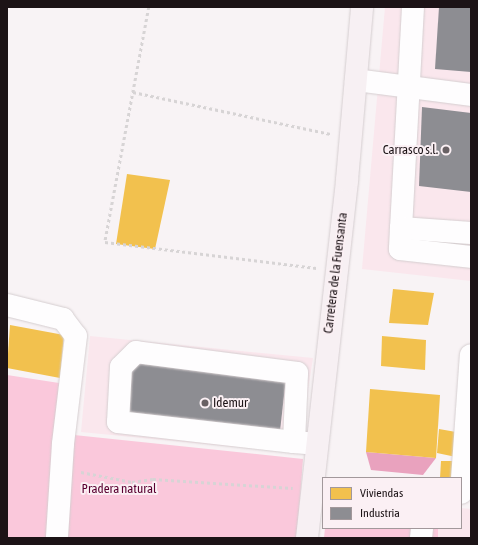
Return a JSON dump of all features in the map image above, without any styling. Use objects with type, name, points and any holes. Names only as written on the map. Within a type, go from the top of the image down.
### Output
[{"type":"main road","name":"Carretera de la Fuensanta","points":[[307,538],[315,485],[315,444],[351,139],[362,7]]},
{"type":"street","points":[[413,7],[407,87],[400,249],[471,257]]},
{"type":"street","points":[[356,80],[471,95]]},
{"type":"street","points":[[401,228],[471,232]]},
{"type":"street","points":[[7,305],[63,319],[76,336],[62,463],[57,538]]},
{"type":"street","points":[[294,442],[297,373],[136,352],[121,367],[118,422],[294,442],[315,444]]},
{"type":"street","points":[[462,479],[471,355]]},
{"type":"path","points":[[149,7],[105,242],[336,271]]},
{"type":"path","points":[[133,92],[351,139]]},
{"type":"path","points":[[62,463],[84,474],[132,482],[153,479],[315,485]]},
{"type":"shaded area","points":[[385,7],[471,7],[471,281],[362,269]]},
{"type":"shaded area","points":[[90,336],[313,358],[298,453],[81,432]]},
{"type":"shaded area","points":[[366,452],[436,458],[423,475],[371,470]]},
{"type":"shaded area","points":[[462,508],[471,509],[471,538],[438,538],[438,529],[462,529]]},
{"type":"green space","points":[[7,375],[59,383],[48,538],[7,538]]},
{"type":"green space","name":"Pradera natural","points":[[74,435],[303,459],[297,538],[67,538]]},
{"type":"green space","points":[[325,529],[438,529],[438,538],[324,538]]},
{"type":"building: Viviendas","points":[[127,174],[170,180],[155,249],[116,244]]},
{"type":"building: Viviendas","points":[[393,289],[434,293],[428,325],[389,323]]},
{"type":"building: Viviendas","points":[[10,325],[64,335],[60,378],[7,368]]},
{"type":"building: Viviendas","points":[[382,336],[426,340],[425,370],[381,366]]},
{"type":"building: Viviendas","points":[[370,389],[440,395],[436,458],[366,452]]},
{"type":"building: Viviendas","points":[[439,429],[456,432],[456,457],[437,453]]},
{"type":"building: Viviendas","points":[[441,461],[458,461],[457,477],[440,477]]},
{"type":"building: Industria","points":[[439,7],[471,7],[471,72],[435,69]]},
{"type":"building: Industria","name":"Carrasco s.l.","points":[[422,107],[471,113],[471,192],[419,186]]},
{"type":"building: Industria","name":"Idemur","points":[[134,363],[286,378],[280,431],[125,414],[127,370]]},
{"type":"place","name":"Carrasco s.l.","points":[[446,150]]},
{"type":"place","name":"Idemur","points":[[205,403]]}]
